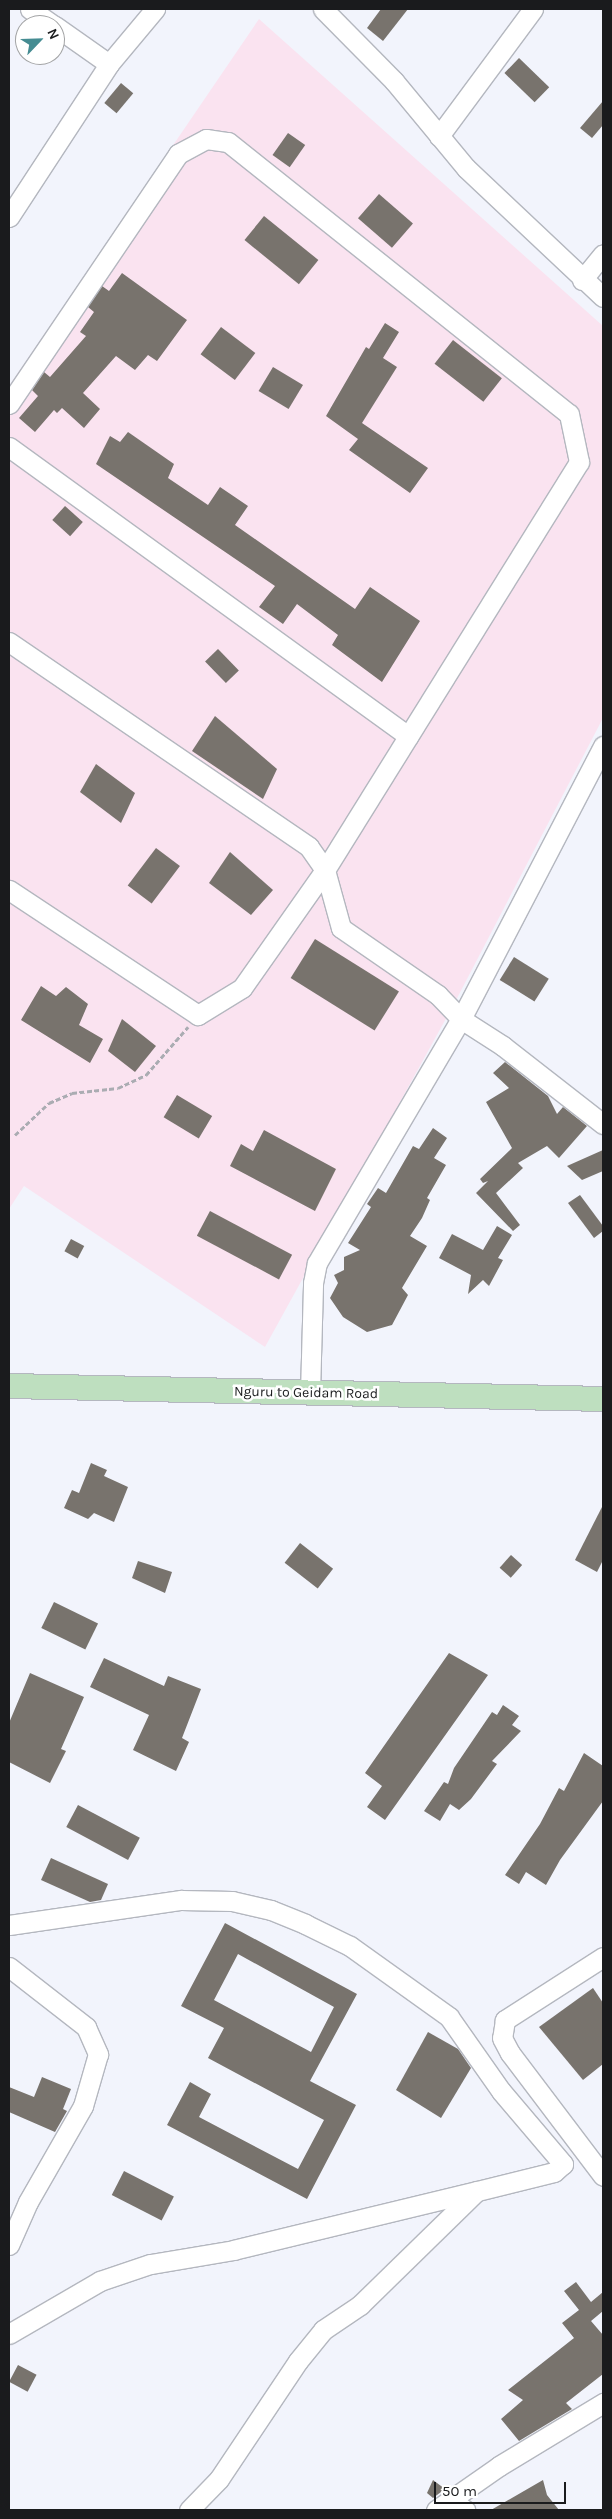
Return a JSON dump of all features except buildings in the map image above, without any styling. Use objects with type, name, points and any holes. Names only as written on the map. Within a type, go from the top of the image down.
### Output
[{"type":"main road","name":"Nguru to Geidam Road","points":[[9,1386],[603,1399]]},
{"type":"street","points":[[9,216],[109,64],[155,9]]},
{"type":"street","points":[[322,9],[394,81],[466,168],[603,298]]},
{"type":"street","points":[[439,136],[533,9]]},
{"type":"street","points":[[65,34],[109,64]]},
{"type":"street","points":[[9,404],[178,154],[206,139],[228,142],[569,414],[579,462],[325,870],[242,988],[198,1015],[9,890]]},
{"type":"street","points":[[582,280],[603,254]]},
{"type":"street","points":[[9,447],[408,736]]},
{"type":"street","points":[[9,642],[310,847],[325,870],[341,928],[438,996],[461,1019],[503,1046],[603,1124]]},
{"type":"street","points":[[310,1393],[317,1263],[461,1019],[603,746]]},
{"type":"street","points":[[9,1925],[181,1900],[232,1901],[271,1910],[350,1946],[449,2017],[501,2091],[563,2164],[554,2172],[234,2250],[150,2264],[100,2281],[9,2334]]},
{"type":"street","points":[[603,1957],[505,2020],[502,2038],[510,2054],[603,2176]]},
{"type":"street","points":[[9,1967],[86,2027],[98,2054],[84,2106],[28,2202],[9,2245]]},
{"type":"street","points":[[189,2510],[219,2478],[298,2361],[323,2330],[360,2304],[477,2191]]},
{"type":"street","points":[[443,2505],[603,2403]]},
{"type":"street","points":[[443,2505],[465,2510]]},
{"type":"path","points":[[15,1135],[49,1103],[72,1092],[118,1088],[146,1075],[198,1015]]},
{"type":"shaded area","points":[[259,19],[603,326],[603,718],[454,1004],[265,1347],[24,1186],[9,1209],[9,386]]}]
